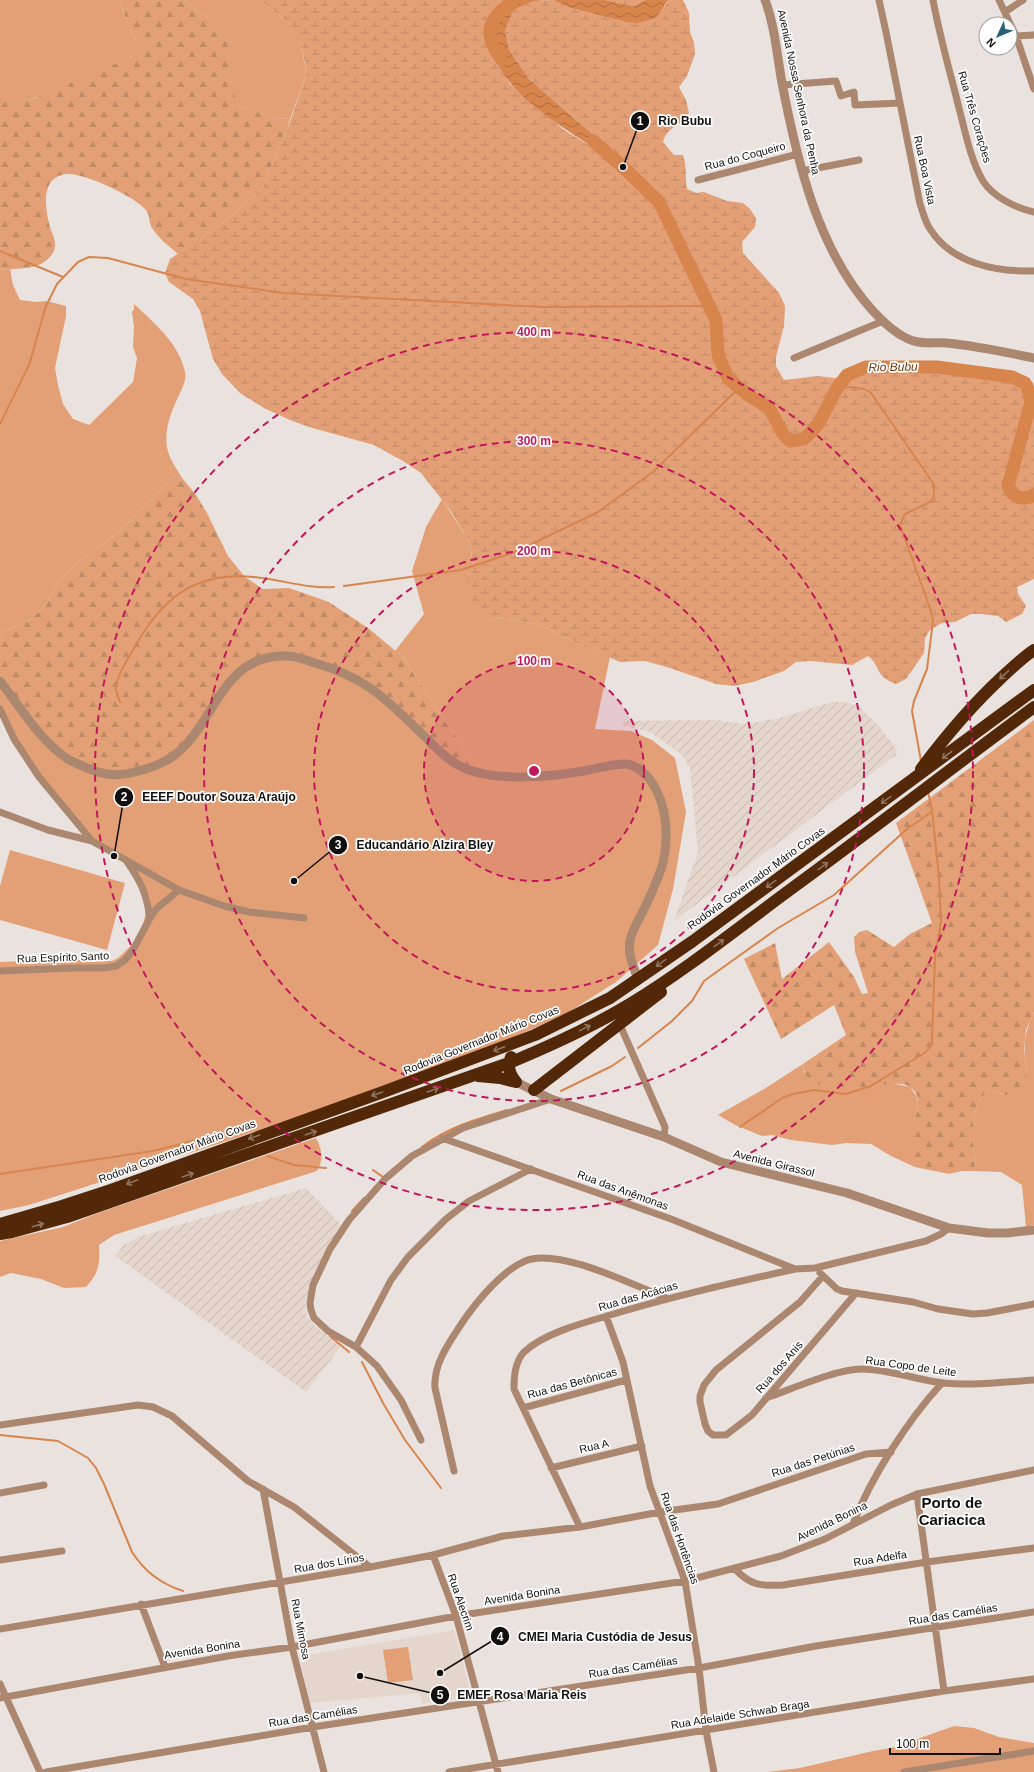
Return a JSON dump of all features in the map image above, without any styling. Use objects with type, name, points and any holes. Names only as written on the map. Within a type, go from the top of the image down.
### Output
[{"type":"highway","points":[[913,780],[946,737],[972,707],[1012,668],[1034,650]]},
{"type":"highway","name":"Rodovia Governador Mário Covas","points":[[0,1224],[111,1190],[383,1092],[535,1035],[610,998],[638,980],[1034,690]]},
{"type":"highway","points":[[957,764],[969,748],[1034,700]]},
{"type":"highway","points":[[0,1234],[67,1217],[473,1076],[550,1046],[598,1022],[630,1004],[688,966],[1034,707]]},
{"type":"highway","points":[[534,1090],[620,1025],[672,983],[688,966]]},
{"type":"highway","points":[[516,1082],[510,1071],[509,1063],[514,1052],[520,1046],[605,1009],[609,1005],[610,998]]},
{"type":"highway","points":[[473,1076],[500,1078],[516,1082]]},
{"type":"street","name":"Avenida Nossa Senhora da Penha","points":[[765,0],[769,11],[782,85],[802,171],[822,227],[843,272],[855,291],[883,321],[896,332],[911,340],[1002,351],[1034,358]]},
{"type":"street","name":"Rua Boa Vista","points":[[879,0],[920,204],[925,220],[934,234],[948,248],[961,257],[979,265],[997,269],[1034,271]]},
{"type":"street","name":"Rua Três Corações","points":[[933,0],[938,27],[970,148],[980,176],[988,187],[1002,198],[1013,205],[1034,212]]},
{"type":"street","points":[[999,0],[1007,16]]},
{"type":"street","points":[[1005,12],[1023,0]]},
{"type":"street","points":[[1018,36],[1034,35]]},
{"type":"street","points":[[1018,42],[1034,89]]},
{"type":"street","points":[[782,85],[836,82],[841,96],[854,92],[855,105],[900,103]]},
{"type":"street","name":"Rua do Coqueiro","points":[[698,180],[798,154]]},
{"type":"street","points":[[802,171],[859,160]]},
{"type":"street","points":[[794,358],[883,321]]},
{"type":"street","points":[[0,681],[44,738],[68,759],[100,773],[112,776],[138,772],[174,756],[198,729],[222,692],[238,672],[264,658],[287,656],[334,668],[368,686],[390,703],[447,758],[467,770],[487,774],[532,777],[557,775],[624,764],[636,767],[650,781],[661,802],[666,829],[663,863],[630,940],[631,959],[638,980]]},
{"type":"street","points":[[0,709],[14,739],[39,777],[92,841]]},
{"type":"street","points":[[0,812],[37,826],[92,841],[179,890],[224,906],[249,912],[304,918]]},
{"type":"street","points":[[125,859],[142,884],[147,898],[150,918]]},
{"type":"street","name":"Rua Espírito Santo","points":[[0,970],[104,968],[116,966],[125,960],[133,950],[150,918],[161,904],[179,890]]},
{"type":"street","points":[[620,1025],[665,1127],[664,1138]]},
{"type":"street","name":"Avenida Girassol","points":[[516,1082],[551,1099],[664,1138],[721,1162],[847,1193],[949,1228],[988,1233],[1007,1233],[1034,1230]]},
{"type":"street","points":[[421,1440],[411,1418],[390,1383],[377,1366],[356,1347],[328,1331],[314,1318],[310,1310],[313,1285],[330,1249],[349,1220],[380,1185],[412,1156],[442,1138],[463,1128],[551,1099]]},
{"type":"street","name":"Rua das Anêmonas","points":[[442,1138],[671,1219],[795,1269]]},
{"type":"street","points":[[356,1347],[391,1280],[408,1257],[446,1219],[469,1201],[531,1169]]},
{"type":"street","name":"Rua das Acácias","points":[[580,1527],[514,1389],[517,1362],[525,1352],[544,1339],[584,1322],[666,1298],[795,1269],[815,1268],[926,1241],[949,1228]]},
{"type":"street","points":[[454,1471],[434,1388],[436,1369],[441,1358],[469,1313],[485,1293],[516,1266],[526,1261],[547,1257],[574,1263],[666,1298]]},
{"type":"street","points":[[815,1268],[822,1277],[836,1289],[913,1302],[938,1309],[973,1314],[987,1313],[1034,1304]]},
{"type":"street","name":"Rua dos Anis","points":[[822,1277],[800,1302],[716,1370],[700,1396],[703,1418],[708,1431],[713,1434],[726,1435],[752,1415],[856,1293]]},
{"type":"street","name":"Rua das Hortências","points":[[606,1316],[618,1345],[650,1486],[685,1581],[699,1668],[706,1731],[714,1772]]},
{"type":"street","name":"Rua Copo de Leite","points":[[766,1399],[830,1376],[846,1371],[862,1369],[942,1383],[966,1384],[1034,1380]]},
{"type":"street","name":"Rua das Betônicas","points":[[522,1408],[626,1380]]},
{"type":"street","points":[[853,1524],[865,1495],[891,1452],[921,1408],[942,1383]]},
{"type":"street","points":[[0,1425],[138,1405],[153,1407],[172,1416],[248,1481],[294,1507],[370,1567]]},
{"type":"street","name":"Rua A","points":[[551,1468],[642,1446]]},
{"type":"street","name":"Rua das Petúnias","points":[[660,1512],[718,1504],[866,1454],[891,1452]]},
{"type":"street","name":"Avenida Bonina","points":[[3,1698],[165,1667],[292,1647],[456,1616],[685,1581],[781,1556],[825,1539],[906,1498],[917,1494],[1034,1470]]},
{"type":"street","points":[[0,1493],[44,1485]]},
{"type":"street","name":"Rua Mimosa","points":[[263,1489],[292,1647],[324,1772]]},
{"type":"street","points":[[917,1494],[944,1691]]},
{"type":"street","name":"Rua dos Lírios","points":[[0,1629],[141,1604],[280,1583],[370,1567],[433,1555],[503,1536],[580,1527],[660,1512]]},
{"type":"street","name":"Rua Adelfa","points":[[735,1569],[745,1580],[766,1586],[783,1585],[927,1562],[1034,1548]]},
{"type":"street","points":[[0,1560],[62,1551]]},
{"type":"street","name":"Rua Alecrim","points":[[433,1555],[456,1616],[497,1768]]},
{"type":"street","points":[[141,1604],[165,1667]]},
{"type":"street","name":"Rua das Camélias","points":[[46,1772],[313,1727],[699,1668],[816,1646],[1034,1612]]},
{"type":"street","name":"Rua Adelaide Schwab Braga","points":[[449,1772],[497,1768],[944,1691],[1034,1679]]},
{"type":"street","points":[[0,1684],[3,1698],[40,1772]]},
{"type":"street","points":[[904,1772],[1034,1751]]},
{"type":"shaded area","points":[[832,702],[845,702],[858,706],[875,722],[897,749],[896,755],[674,921],[698,852],[690,768],[681,754],[650,732],[622,725],[623,721],[715,720],[744,724],[780,718]]},
{"type":"shaded area","points":[[306,1188],[343,1227],[312,1281],[306,1301],[305,1311],[315,1326],[341,1346],[306,1392],[115,1256],[124,1245],[138,1237]]},
{"type":"shaded area","points":[[454,1630],[470,1690],[467,1697],[422,1704],[419,1693],[310,1703],[300,1659],[308,1655]]},
{"type":"green space","points":[[0,0],[119,0],[133,36],[140,46],[138,50],[127,60],[64,87],[14,103],[0,103]]},
{"type":"green space","points":[[119,0],[184,0],[211,21],[226,39],[231,51],[234,70],[232,88],[239,106],[263,113],[272,118],[290,119],[287,130],[262,189],[224,222],[178,254],[155,232],[151,226],[145,209],[130,198],[108,186],[84,177],[74,174],[58,176],[48,187],[46,195],[48,220],[55,242],[53,253],[45,261],[36,266],[0,270],[0,103],[35,98],[131,57],[140,46],[133,36]]},
{"type":"green space","points":[[184,0],[260,0],[290,24],[299,38],[307,73],[290,119],[272,118],[262,113],[239,106],[231,88],[234,70],[211,21]]},
{"type":"green space","points":[[260,0],[511,0],[506,2],[495,59],[510,84],[564,130],[600,152],[606,153],[607,147],[529,79],[509,50],[505,30],[508,20],[512,13],[519,7],[535,1],[553,0],[571,8],[626,22],[665,6],[668,0],[683,0],[689,13],[690,32],[694,43],[695,54],[687,76],[679,87],[686,100],[689,113],[686,118],[668,132],[663,142],[674,155],[683,155],[687,189],[696,193],[704,192],[727,201],[743,203],[750,209],[756,218],[755,227],[742,242],[743,253],[779,293],[785,306],[784,326],[776,357],[776,366],[784,380],[818,376],[844,379],[861,370],[867,364],[872,363],[883,365],[893,363],[972,366],[1002,373],[1014,379],[1034,398],[1034,579],[1017,587],[1018,594],[1026,606],[1022,614],[1006,622],[998,616],[971,614],[955,622],[942,623],[930,630],[925,638],[924,653],[906,679],[896,684],[884,678],[875,663],[868,656],[852,665],[811,661],[796,662],[784,671],[753,682],[735,686],[716,684],[645,661],[620,662],[578,644],[538,624],[501,618],[488,620],[476,609],[466,586],[468,576],[473,566],[470,543],[450,510],[421,473],[374,445],[309,427],[290,420],[264,408],[240,393],[222,374],[213,359],[200,311],[193,299],[169,282],[165,273],[170,259],[224,222],[262,189],[287,130],[307,73],[299,39],[290,24]]},
{"type":"green space","points":[[605,0],[645,0],[634,6]]},
{"type":"green space","points":[[10,269],[13,285],[20,300],[36,302],[47,301],[66,306],[66,316],[55,368],[63,404],[73,419],[89,425],[133,382],[137,358],[133,347],[134,327],[132,312],[134,309],[134,304],[165,334],[172,343],[182,362],[185,378],[170,418],[166,442],[170,457],[182,478],[177,474],[120,531],[76,564],[59,582],[47,602],[27,622],[0,633],[0,270]]},
{"type":"green space","points":[[178,473],[196,495],[207,513],[228,556],[245,577],[263,589],[289,588],[329,602],[368,628],[404,658],[472,760],[471,766],[467,767],[456,763],[388,697],[303,655],[253,662],[174,755],[126,774],[86,766],[52,743],[29,715],[0,674],[0,633],[27,622],[47,602],[59,582],[76,564],[120,531]]},
{"type":"green space","points":[[442,499],[470,543],[473,566],[468,576],[488,620],[501,618],[538,624],[578,644],[610,657],[595,729],[631,731],[652,740],[675,758],[686,812],[673,889],[658,945],[616,982],[567,1013],[510,1039],[315,1111],[221,1143],[29,1205],[0,1211],[0,962],[74,959],[112,961],[118,958],[136,941],[142,929],[145,916],[145,904],[136,878],[122,861],[106,851],[61,809],[0,712],[0,674],[29,715],[225,686],[268,654],[324,662],[472,760],[404,658],[395,651],[424,614],[412,571],[426,527]]},
{"type":"green space","points":[[1034,720],[1034,1012],[1026,1030],[1024,1049],[1027,1075],[1020,1091],[1005,1095],[989,1089],[982,1097],[974,1117],[973,1139],[975,1171],[962,1171],[949,1174],[915,1167],[913,1135],[918,1099],[913,1090],[909,1086],[903,1084],[848,1087],[821,1085],[810,1081],[804,1071],[803,1064],[846,1035],[834,1005],[781,1039],[744,959],[775,943],[782,979],[829,942],[854,977],[862,994],[868,993],[855,952],[854,937],[859,932],[867,930],[894,947],[910,934],[932,923],[896,823]]},
{"type":"green space","points":[[10,850],[125,883],[107,950],[0,920],[0,886]]},
{"type":"green space","points":[[1034,1012],[1034,1225],[1026,1227],[1022,1185],[1001,1172],[975,1171],[973,1128],[977,1107],[982,1097],[989,1089],[1005,1095],[1027,1075],[1025,1043],[1027,1029]]},
{"type":"green space","points":[[803,1064],[804,1072],[822,1085],[869,1087],[892,1083],[910,1087],[917,1097],[918,1103],[913,1136],[915,1167],[891,1156],[871,1144],[846,1143],[832,1145],[791,1140],[772,1135],[762,1136],[735,1125],[718,1115],[764,1089]]},
{"type":"green space","points":[[316,1138],[320,1146],[321,1154],[321,1163],[317,1171],[114,1235],[99,1245],[98,1268],[94,1277],[86,1287],[64,1288],[41,1279],[11,1273],[0,1277],[0,1241],[63,1227],[98,1213]]},
{"type":"green space","points":[[408,1647],[413,1680],[388,1683],[383,1650]]},
{"type":"green space","points":[[954,1726],[974,1728],[999,1737],[1034,1743],[1034,1772],[767,1772],[800,1768],[873,1751],[902,1746]]},
{"type":"water","points":[[511,0],[550,0],[535,1],[519,7],[512,13],[505,30],[509,50],[529,79],[607,147],[606,153],[600,152],[565,129],[526,100],[510,83],[498,64],[492,45],[494,24],[500,10]]},
{"type":"water","points":[[553,0],[605,0],[634,6],[645,0],[668,0],[656,18],[638,23],[626,22],[571,8]]},
{"type":"waterway","name":"Rio Bubu","points":[[501,59],[491,41],[491,26],[505,7],[514,0]]},
{"type":"waterway","name":"Rio Bubu","points":[[593,141],[623,167],[659,202],[716,320],[718,355],[728,378],[748,395],[769,408],[783,434],[790,441],[804,439],[819,423],[837,388],[847,375],[866,367],[937,367],[1012,377],[1025,383],[1031,402],[1008,486],[1015,496],[1026,498],[1034,495]]},
{"type":"waterway","points":[[0,251],[63,277]]},
{"type":"waterway","points":[[0,424],[29,365],[46,306],[57,284],[78,262],[89,257],[108,258],[186,279],[283,293],[541,307],[709,306]]},
{"type":"waterway","points":[[344,586],[461,570],[515,552],[598,512],[654,471],[739,388]]},
{"type":"waterway","points":[[837,388],[860,388],[871,393],[933,483],[934,495],[932,501],[905,514],[900,525],[931,611],[933,621],[927,669],[914,701],[912,711],[921,761]]},
{"type":"waterway","points":[[120,702],[116,691],[116,685],[120,673],[148,625],[160,610],[173,598],[188,588],[203,581],[221,577],[240,576],[262,578],[307,586],[334,587]]},
{"type":"waterway","points":[[740,1127],[782,1098],[793,1094],[814,1090],[846,1094],[871,1086],[926,1052],[932,1044],[935,956],[941,922],[939,878],[932,809],[928,792]]},
{"type":"waterway","points":[[638,1048],[672,1021],[692,1001],[704,981],[778,928],[834,895],[907,829],[932,810]]},
{"type":"waterway","points":[[561,1091],[612,1066],[625,1057]]},
{"type":"waterway","points":[[422,1147],[452,1129],[474,1120],[507,1110]]},
{"type":"waterway","points":[[0,1174],[153,1151],[222,1134],[233,1135]]},
{"type":"waterway","points":[[267,1156],[294,1165],[326,1168]]},
{"type":"waterway","points":[[373,1170],[383,1177]]},
{"type":"waterway","points":[[352,1211],[364,1198]]},
{"type":"waterway","points":[[330,1336],[349,1352]]},
{"type":"waterway","points":[[362,1362],[383,1403],[405,1440],[441,1488]]},
{"type":"waterway","points":[[0,1435],[58,1441],[88,1458],[96,1468],[104,1484],[132,1552],[142,1565],[160,1581],[183,1591]]},
{"type":"place","name":"Rio Bubu","points":[[623,167]]},
{"type":"place","name":"EEEF Doutor Souza Araújo","points":[[114,856]]},
{"type":"place","name":"Educandário Alzira Bley","points":[[294,881]]},
{"type":"place","name":"CMEI Maria Custódia de Jesus","points":[[440,1673]]},
{"type":"place","name":"EMEF Rosa Maria Reis","points":[[360,1676]]},
{"type":"district","name":"Porto de Cariacica","points":[[952,1512]]}]
